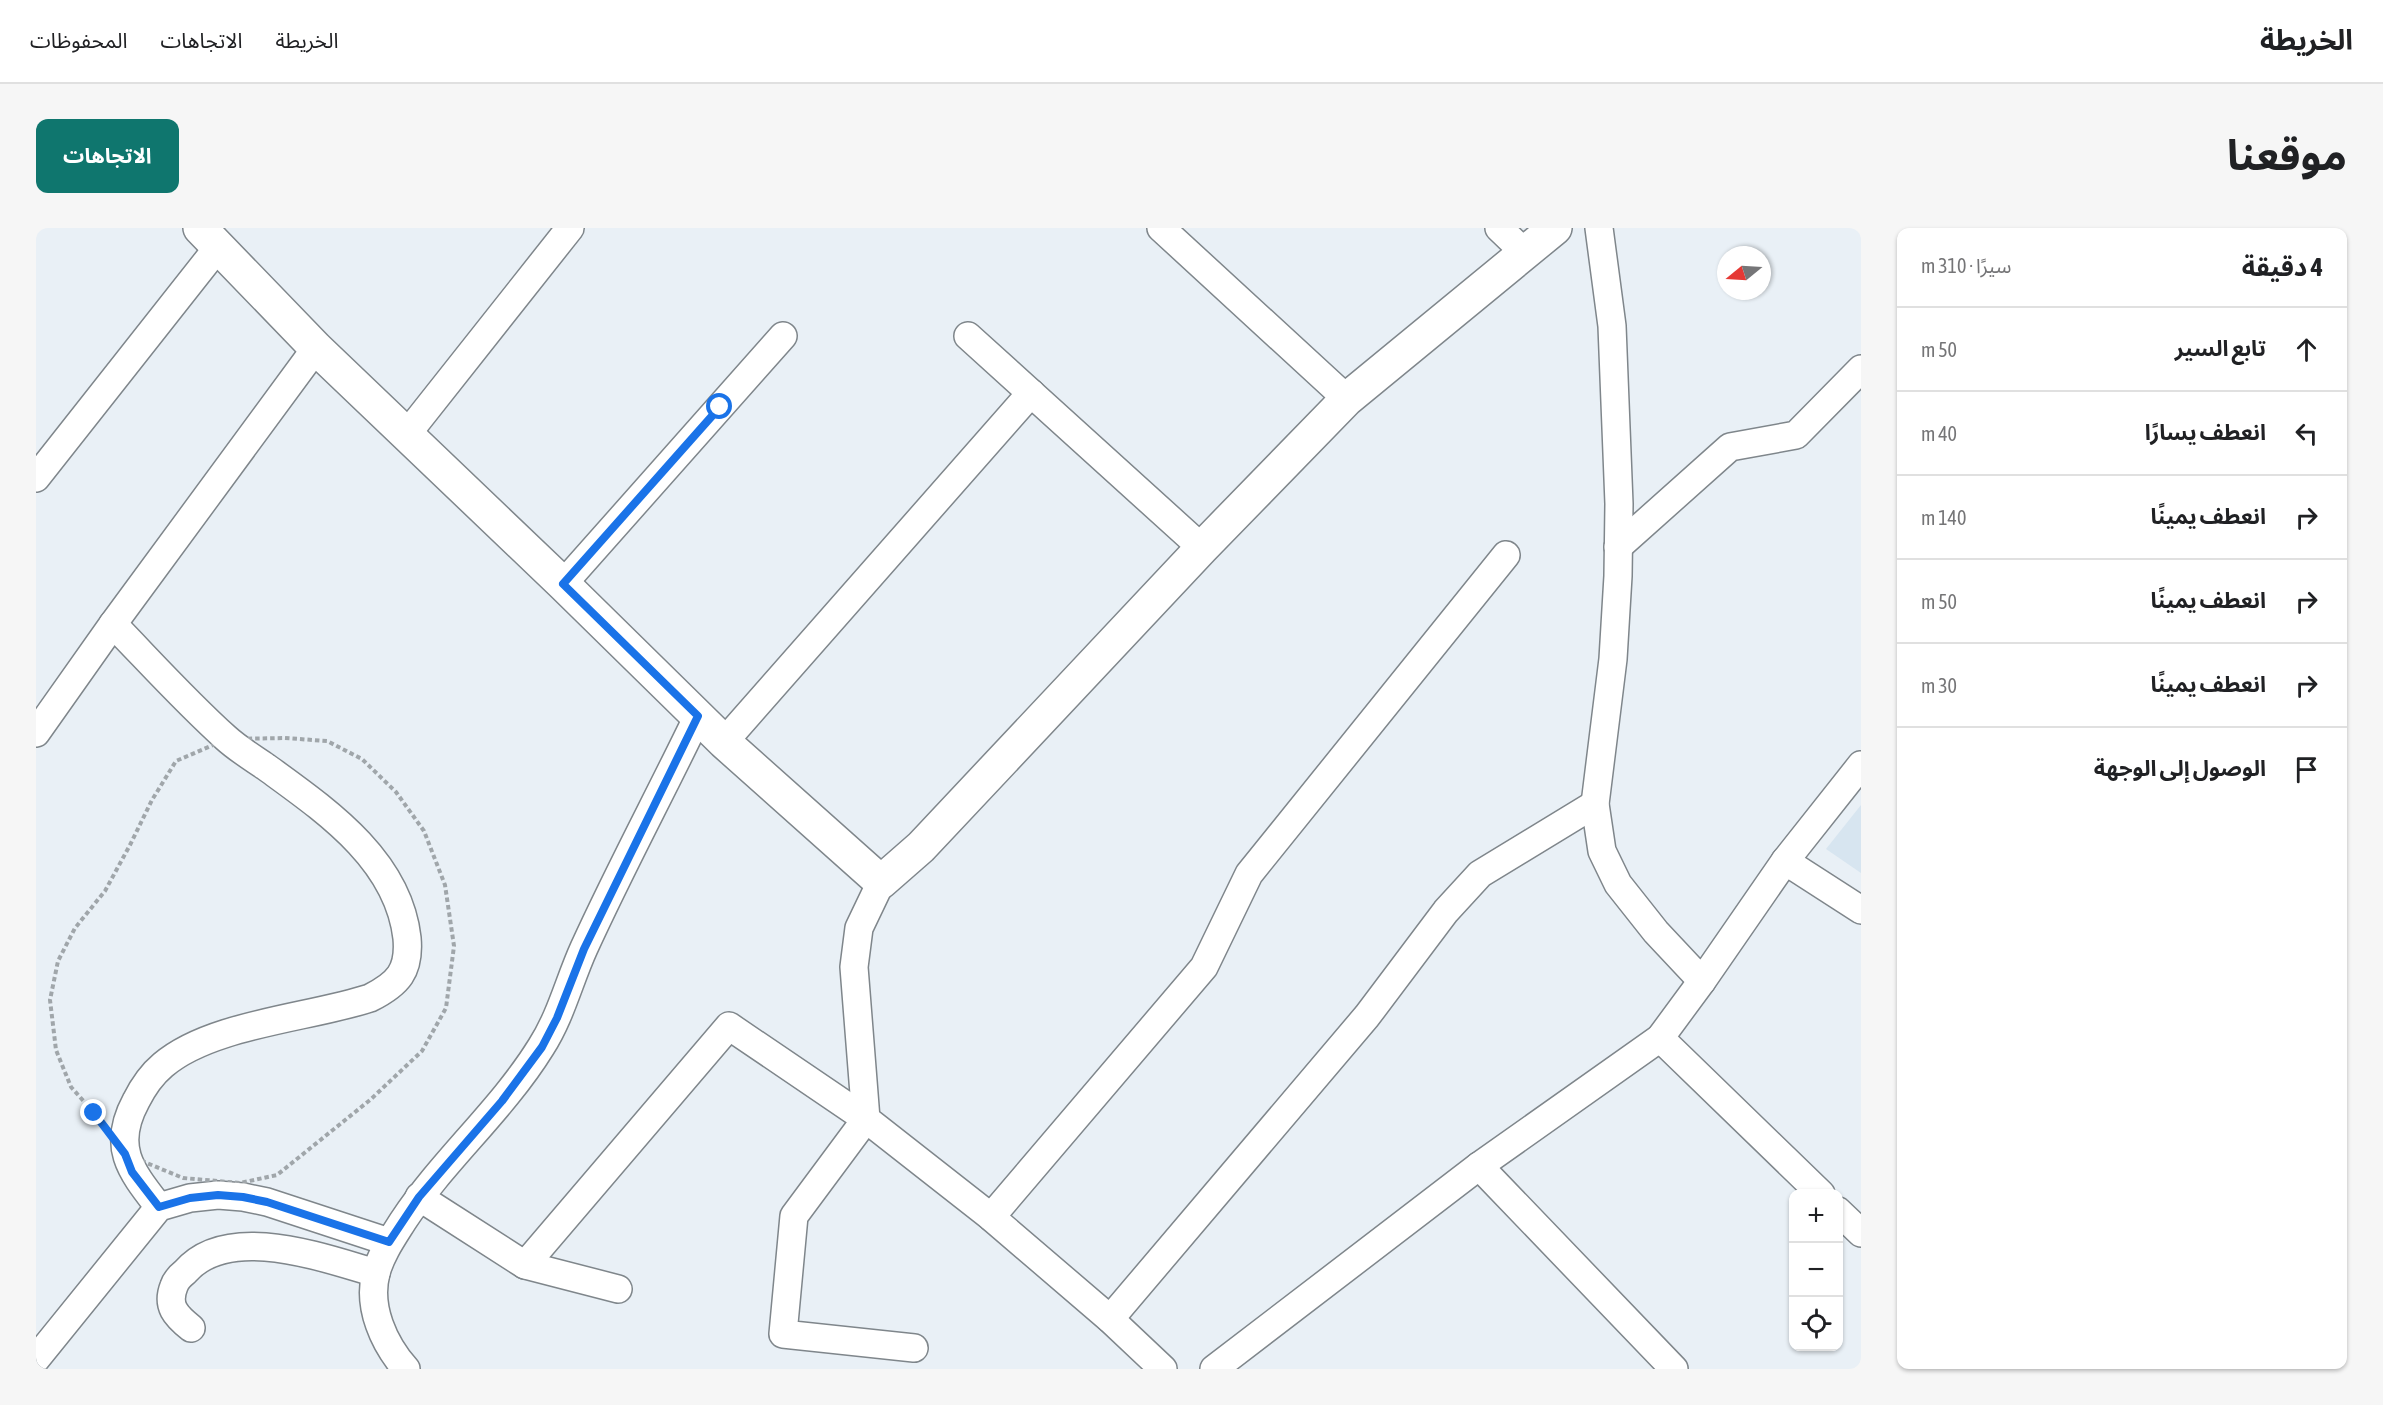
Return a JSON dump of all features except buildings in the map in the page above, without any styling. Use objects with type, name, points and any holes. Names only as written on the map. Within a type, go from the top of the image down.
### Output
[{"type":"street","points":[[407,434],[570,228]]},
{"type":"street","points":[[1161,228],[1347,399]]},
{"type":"street","points":[[1499,228],[1524,253]]},
{"type":"street","points":[[914,1348],[783,1334],[794,1216],[866,1119],[854,967],[859,928],[881,882],[921,847],[1202,548],[1347,399],[1555,228]]},
{"type":"street","points":[[1599,228],[1612,326],[1619,504],[1612,659],[1595,804],[1602,851],[1618,884],[1656,932],[1702,981]]},
{"type":"street","points":[[36,478],[209,237],[316,348],[563,584],[724,742],[881,882]]},
{"type":"street","points":[[563,584],[783,336]]},
{"type":"street","points":[[968,336],[1202,548]]},
{"type":"street","points":[[36,732],[112,624],[316,348]]},
{"type":"street","points":[[1618,547],[1730,447],[1796,435],[1861,369]]},
{"type":"street","points":[[724,742],[1031,393]]},
{"type":"street","points":[[991,1217],[1204,967],[1249,874],[1506,555]]},
{"type":"street","points":[[112,624],[227,739],[322,808],[369,853],[386,879],[398,904],[405,926],[408,953],[403,972],[389,989],[370,998],[222,1034],[191,1046],[164,1064],[146,1082],[134,1105],[126,1129],[125,1154],[132,1172],[159,1207]]},
{"type":"street","points":[[406,1369],[383,1335],[376,1314],[374,1292],[376,1273],[389,1242],[419,1197],[502,1101],[542,1047],[557,1018],[584,949],[698,716]]},
{"type":"street","points":[[1214,1369],[1479,1166],[1660,1038],[1785,861],[1861,765]]},
{"type":"street","points":[[1110,1319],[1366,1016],[1446,912],[1480,874],[1595,804]]},
{"type":"street","points":[[1785,861],[1861,910]]},
{"type":"street","points":[[525,1265],[729,1026],[866,1119],[991,1217],[1110,1319],[1163,1369]]},
{"type":"street","points":[[1660,1038],[1816,1189]]},
{"type":"street","points":[[1479,1166],[1674,1369]]},
{"type":"street","points":[[36,1359],[159,1207],[190,1198],[218,1195],[243,1197],[267,1202],[389,1242]]},
{"type":"street","points":[[419,1197],[525,1265],[618,1289]]},
{"type":"street","points":[[1843,1215],[1861,1233]]},
{"type":"street","points":[[191,1328],[178,1317],[171,1307],[170,1297],[176,1282],[188,1267],[201,1256],[219,1250],[251,1247],[293,1250],[376,1273]]},
{"type":"path","points":[[285,738],[327,741],[362,759],[396,792],[424,831],[445,885],[454,946],[446,1008],[422,1051],[370,1100],[277,1175],[240,1183],[183,1178],[125,1154],[106,1125],[71,1087],[56,1050],[50,1000],[58,961],[75,928],[105,891],[152,800],[176,761],[227,739],[285,738]]},
{"type":"shaded area","points":[[1861,805],[1861,873],[1826,849]]},
{"type":"route","points":[[94,1113],[106,1125],[125,1154],[132,1172],[159,1207],[190,1198],[218,1195],[243,1197],[267,1202],[389,1242],[419,1197],[502,1101],[542,1047],[557,1018],[584,949],[698,716],[563,584],[720,407]]}]
